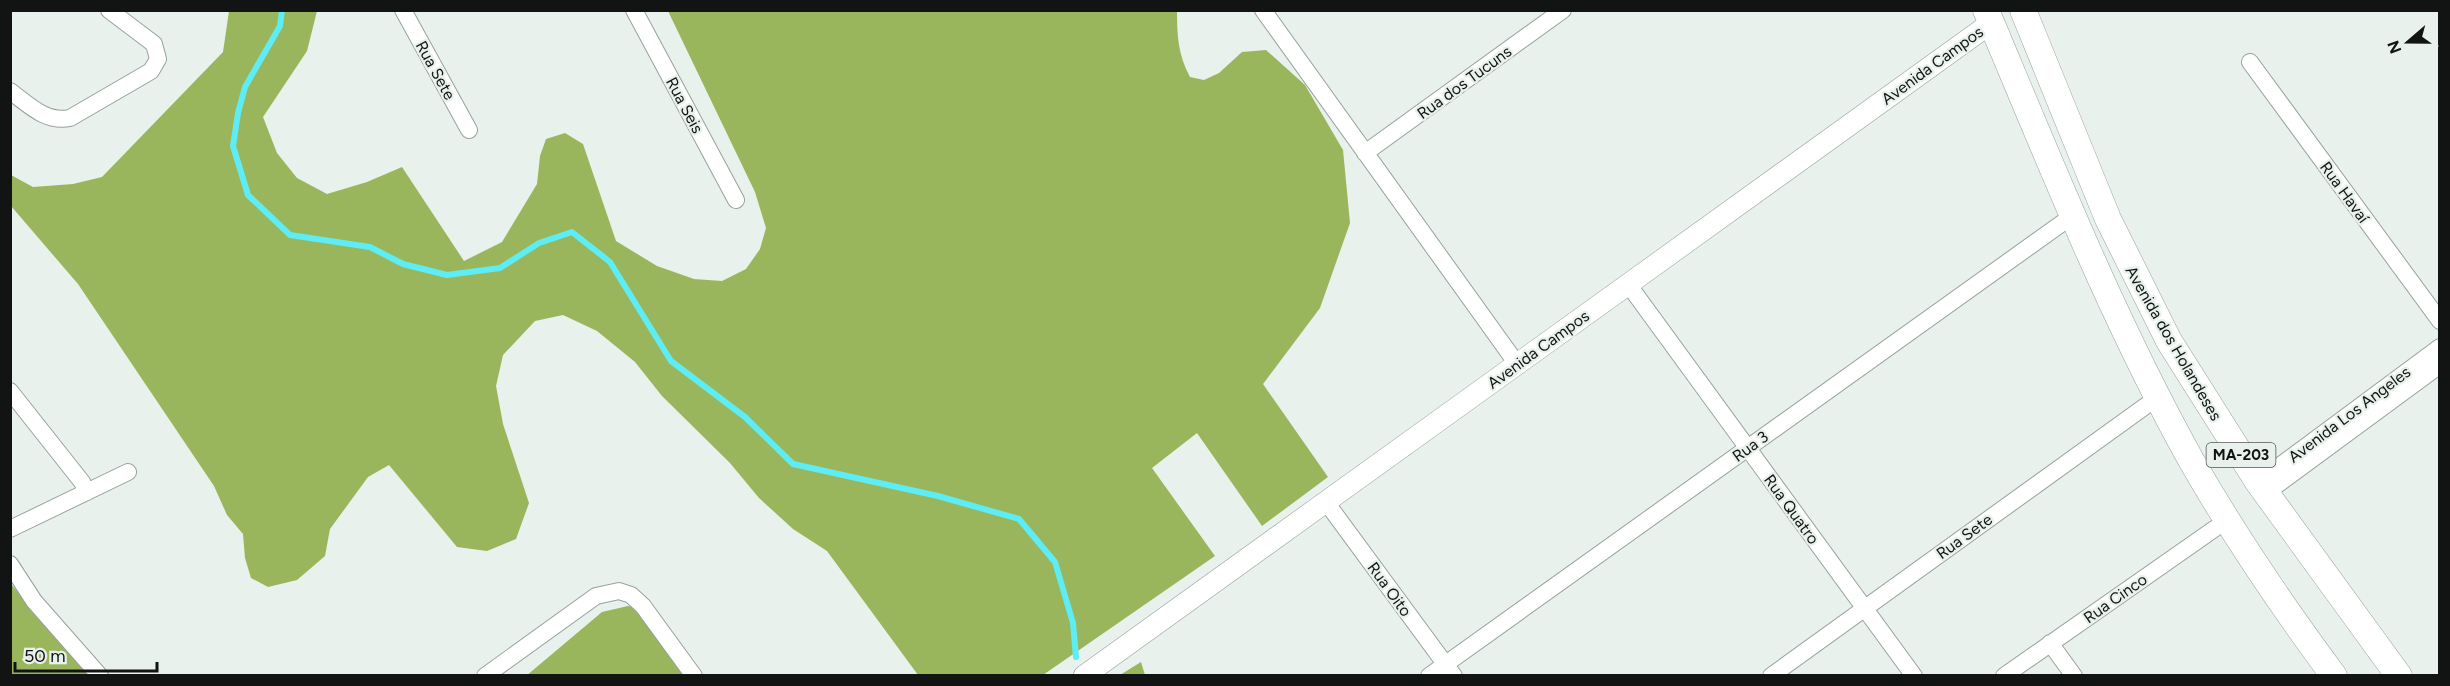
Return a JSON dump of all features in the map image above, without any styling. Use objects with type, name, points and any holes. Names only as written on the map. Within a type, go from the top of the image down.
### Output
[{"type":"main road","name":"Avenida dos Holandeses","points":[[2023,10],[2128,263],[2175,351],[2262,487],[2399,675]]},
{"type":"main road","name":"Avenida dos Holandeses","points":[[1989,17],[2072,216],[2158,397],[2227,520],[2289,615],[2334,675]]},
{"type":"street","points":[[10,91],[45,116],[57,121],[70,118],[151,71],[158,59],[154,44],[108,10]]},
{"type":"street","name":"Rua Sete","points":[[403,10],[470,130]]},
{"type":"street","name":"Rua Seis","points":[[634,10],[736,200]]},
{"type":"street","points":[[1263,10],[1517,364]]},
{"type":"street","name":"Rua dos Tucuns","points":[[1365,153],[1563,10]]},
{"type":"street","name":"Avenida Campos","points":[[1084,675],[1628,284],[1989,17]]},
{"type":"street","name":"Rua Havaí","points":[[2250,62],[2439,321]]},
{"type":"street","name":"Rua 3","points":[[1429,675],[1450,670],[1748,448],[2072,216]]},
{"type":"street","name":"Rua Quatro","points":[[1628,284],[1914,675]]},
{"type":"street","name":"Avenida Los Angeles","points":[[2262,487],[2437,357]]},
{"type":"street","points":[[10,391],[82,482],[87,492]]},
{"type":"street","name":"Rua Sete","points":[[1771,675],[2158,397]]},
{"type":"street","points":[[10,529],[128,472]]},
{"type":"street","name":"Rua Oito","points":[[1326,502],[1450,670]]},
{"type":"street","name":"Rua Cinco","points":[[2004,675],[2227,520]]},
{"type":"street","points":[[10,564],[34,601],[100,675]]},
{"type":"street","points":[[485,675],[596,596],[620,591],[631,595],[643,606],[694,675]]},
{"type":"street","points":[[2050,643],[2074,675]]},
{"type":"green space","points":[[229,11],[317,11],[307,51],[263,117],[277,153],[297,178],[327,194],[367,182],[402,167],[464,261],[502,242],[537,184],[540,156],[546,139],[565,133],[583,144],[616,241],[657,266],[694,279],[722,281],[746,269],[760,249],[766,228],[755,192],[668,11],[1177,11],[1179,45],[1190,77],[1204,80],[1219,73],[1242,52],[1266,50],[1305,85],[1343,150],[1350,223],[1320,308],[1263,384],[1328,477],[1262,526],[1197,433],[1152,468],[1215,556],[1043,675],[918,675],[827,551],[793,529],[759,498],[730,463],[662,396],[635,362],[597,331],[563,315],[535,321],[503,355],[496,386],[503,424],[529,503],[516,539],[487,551],[457,547],[389,465],[368,477],[330,529],[325,556],[297,580],[268,587],[251,578],[245,558],[243,534],[227,515],[214,486],[78,284],[11,206],[11,175],[33,187],[73,184],[102,177],[223,52]]},
{"type":"green space","points":[[11,584],[89,675],[11,675]]},
{"type":"green space","points":[[628,606],[638,608],[687,676],[526,676],[602,612]]},
{"type":"green space","points":[[1141,662],[1145,675],[1120,675]]},
{"type":"waterway","points":[[282,10],[280,26],[245,87],[233,146],[248,195],[290,235],[370,247],[403,264],[447,275],[500,268],[539,243],[572,232],[610,262],[671,361],[745,417],[793,464],[938,496],[1019,519],[1055,562],[1073,623],[1076,657]]}]
